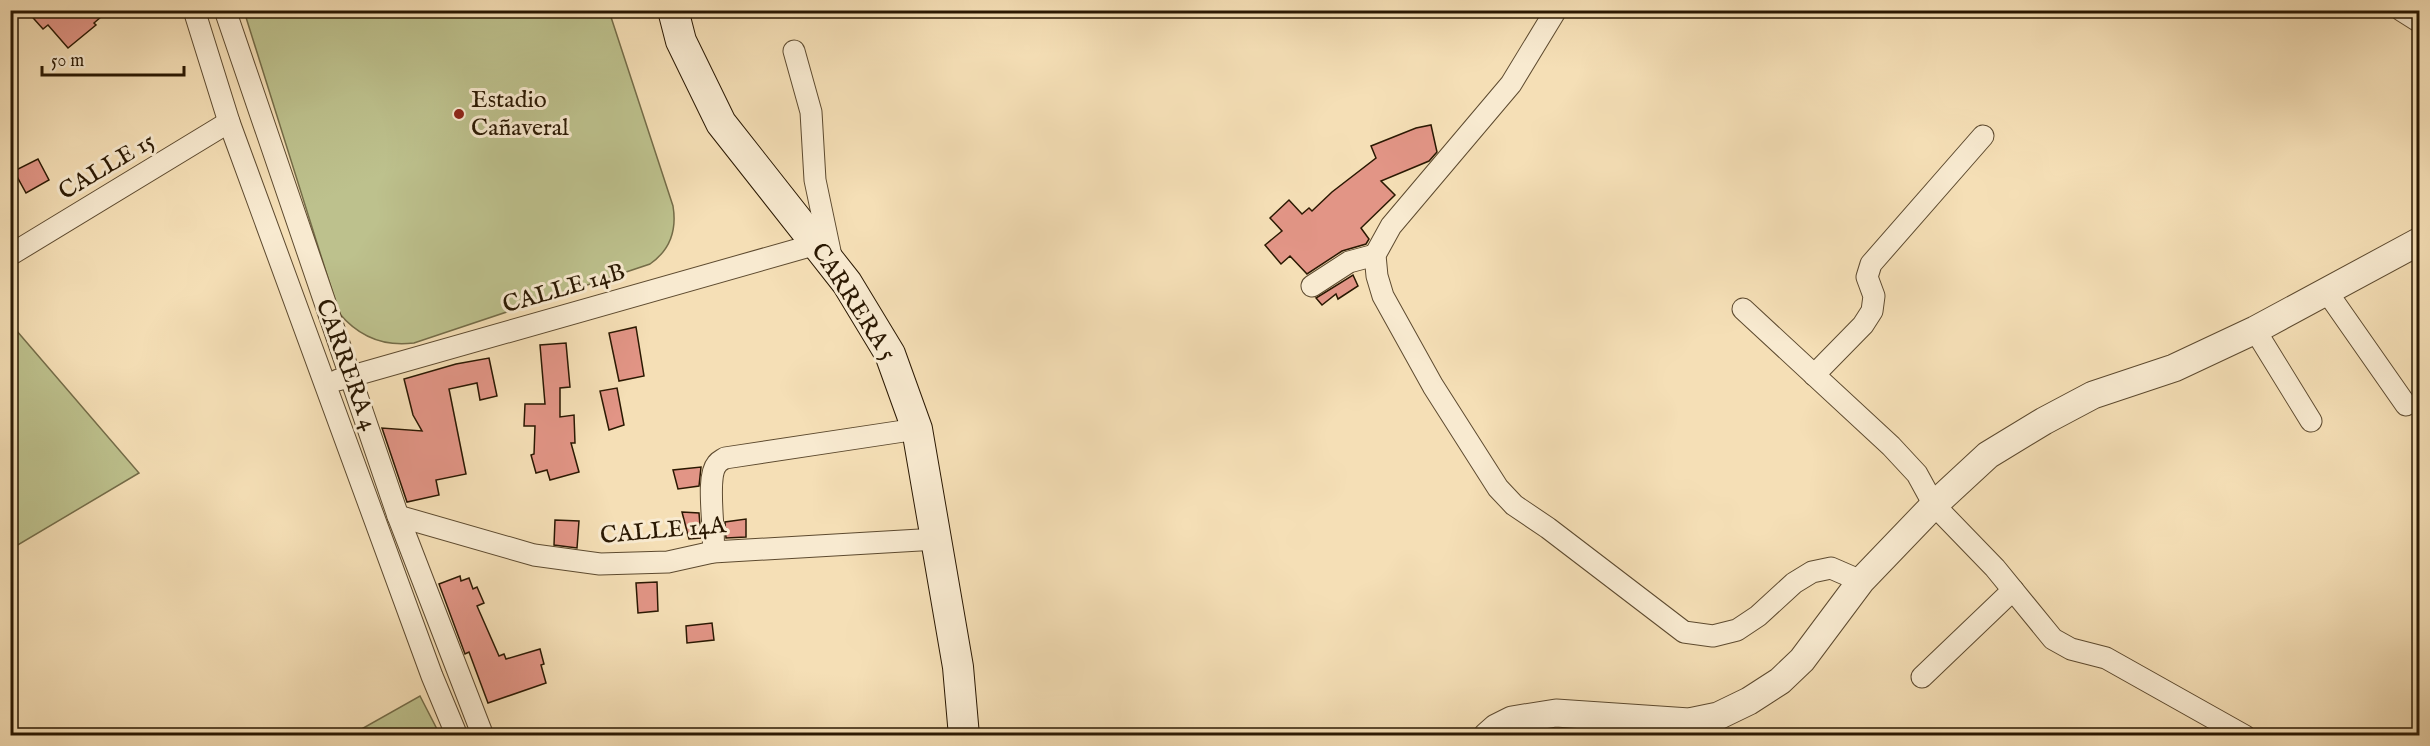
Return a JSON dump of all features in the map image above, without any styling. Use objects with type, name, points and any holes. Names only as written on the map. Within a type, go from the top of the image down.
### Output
[{"type":"main road","name":"CARRERA 5","points":[[673,10],[681,41],[721,123],[847,283],[890,354],[916,429],[958,667],[964,735]]},
{"type":"street","name":"CARRERA 4","points":[[194,10],[229,122],[432,676],[457,735]]},
{"type":"street","name":"CARRERA 4","points":[[225,10],[398,516],[483,735]]},
{"type":"street","points":[[2401,10],[2420,22]]},
{"type":"street","points":[[1550,14],[1511,84],[1391,226],[1375,255],[1377,276],[1383,296],[1432,386],[1498,488],[1514,505],[1548,528],[1684,632],[1713,636],[1737,630],[1758,616],[1794,583],[1812,572],[1831,568],[1862,581]]},
{"type":"street","points":[[794,51],[811,112],[815,180],[827,242],[835,268]]},
{"type":"street","name":"CALLE 15","points":[[10,255],[229,122]]},
{"type":"street","points":[[1814,375],[1863,325],[1872,311],[1874,296],[1867,277],[1870,264],[1983,136]]},
{"type":"street","points":[[1487,735],[1512,720],[1556,712],[1689,722],[1718,716],[1749,701],[1788,674],[1824,633],[1862,581],[1934,505],[1988,455],[2093,395],[2174,368],[2255,330],[2420,241]]},
{"type":"street","name":"CALLE 14B","points":[[326,384],[817,244]]},
{"type":"street","points":[[1312,286],[1349,262],[1375,255]]},
{"type":"street","points":[[2327,292],[2406,405]]},
{"type":"street","points":[[1743,309],[1917,474],[1934,505],[1995,568],[2052,639],[2071,649],[2106,658],[2245,735]]},
{"type":"street","points":[[2255,330],[2311,421]]},
{"type":"street","points":[[713,552],[715,540],[711,479],[716,464],[724,458],[916,429]]},
{"type":"street","name":"CALLE 14A","points":[[398,516],[534,555],[600,564],[668,562],[713,552],[937,539]]},
{"type":"street","points":[[1922,677],[2013,590]]},
{"type":"green space","name":"Estadio Cañaveral","points":[[244,11],[609,11],[673,206],[674,223],[671,239],[663,252],[650,264],[414,343],[382,342],[363,334],[339,313]]},
{"type":"green space","points":[[10,323],[139,473],[11,549],[10,549]]},
{"type":"green space","points":[[420,696],[440,735],[351,735]]},
{"type":"building","points":[[26,10],[109,10],[94,23],[96,25],[68,48],[48,25],[43,29]]},
{"type":"building","points":[[1431,125],[1437,152],[1429,161],[1381,181],[1395,195],[1361,228],[1369,239],[1366,244],[1342,251],[1307,274],[1290,256],[1281,264],[1265,245],[1282,231],[1270,218],[1289,200],[1302,214],[1309,208],[1312,211],[1332,192],[1376,158],[1371,146],[1416,128]]},
{"type":"building","points":[[38,159],[49,180],[26,193],[14,171]]},
{"type":"building","points":[[1353,275],[1358,286],[1338,299],[1336,294],[1322,305],[1316,298]]},
{"type":"building","points":[[636,327],[644,376],[619,381],[609,333]]},
{"type":"building","points":[[566,343],[570,387],[560,388],[560,417],[574,415],[575,443],[571,443],[579,472],[550,480],[547,470],[536,473],[531,455],[534,454],[535,426],[524,426],[525,404],[545,404],[540,345]]},
{"type":"building","points":[[489,358],[497,396],[480,400],[477,383],[449,389],[466,474],[436,480],[439,495],[407,502],[382,428],[422,431],[413,415],[404,379],[456,364]]},
{"type":"building","points":[[617,388],[624,425],[609,430],[600,391]]},
{"type":"building","points":[[701,467],[699,486],[678,489],[673,470]]},
{"type":"building","points":[[682,512],[699,513],[701,538],[689,539]]},
{"type":"building","points":[[746,519],[746,537],[726,538],[725,522]]},
{"type":"building","points":[[555,520],[579,521],[577,548],[554,545]]},
{"type":"building","points":[[460,576],[461,581],[469,578],[473,589],[477,587],[484,603],[477,606],[499,656],[504,654],[506,659],[540,649],[546,683],[488,703],[469,652],[465,654],[439,584]]},
{"type":"building","points":[[657,582],[658,611],[638,613],[636,583]]},
{"type":"building","points":[[712,623],[714,640],[687,643],[686,626]]},
{"type":"place","name":"Estadio Cañaveral","points":[[459,114]]}]
